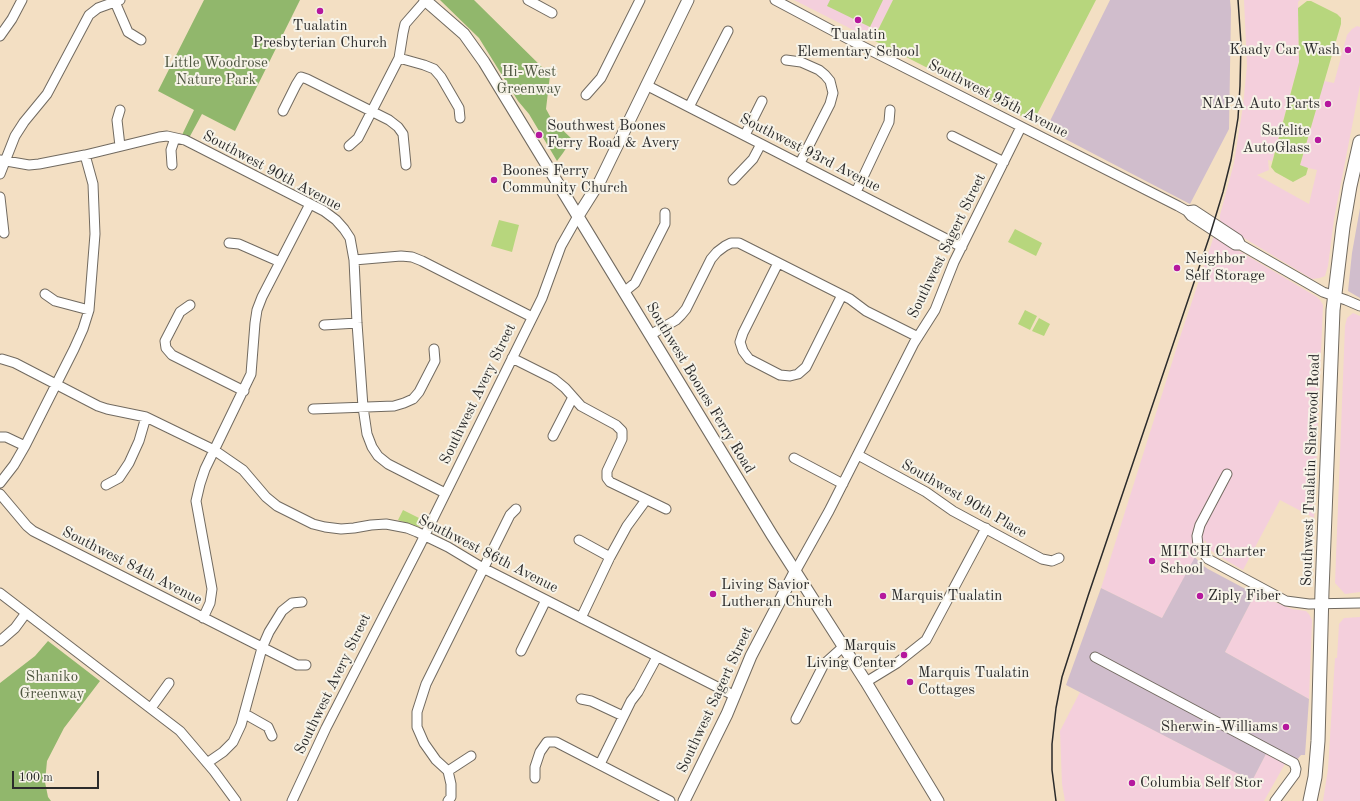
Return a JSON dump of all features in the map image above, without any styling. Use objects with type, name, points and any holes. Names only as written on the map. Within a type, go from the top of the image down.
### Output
[{"type":"highway","name":"Southwest Tualatin Sherwood Road","points":[[1310,801],[1317,756],[1334,296],[1345,213],[1360,142]]},
{"type":"main road","name":"Southwest Boones Ferry Road","points":[[426,0],[457,27],[470,42],[795,572],[844,646],[938,801]]},
{"type":"main road","name":"Southwest Avery Street","points":[[578,216],[600,181],[686,1]]},
{"type":"main road","name":"Southwest Sagert Street","points":[[684,801],[735,696],[751,656],[795,572]]},
{"type":"street","points":[[0,36],[12,19],[22,0]]},
{"type":"street","points":[[349,146],[358,138],[399,58],[405,24],[426,0]]},
{"type":"street","points":[[528,0],[552,14]]},
{"type":"street","points":[[586,95],[601,78],[640,0]]},
{"type":"street","name":"Southwest 95th Avenue","points":[[775,0],[852,41],[1188,211],[1194,210],[1238,239],[1241,245],[1323,292],[1360,306]]},
{"type":"street","points":[[0,174],[2,161],[15,136],[24,122],[47,94],[88,15],[98,8],[117,1],[128,32],[141,40]]},
{"type":"street","points":[[689,107],[728,31]]},
{"type":"street","points":[[399,58],[434,69],[441,77],[459,108],[460,118]]},
{"type":"street","points":[[786,60],[801,62],[819,70],[830,81],[833,93],[830,104],[800,163]]},
{"type":"street","points":[[283,111],[301,77],[307,79],[372,111],[389,120],[398,127],[403,134],[406,165]]},
{"type":"street","name":"Southwest 93rd Avenue","points":[[646,85],[962,247]]},
{"type":"street","points":[[745,136],[762,101]]},
{"type":"street","points":[[120,110],[117,120],[120,146]]},
{"type":"street","points":[[856,192],[890,122],[890,110]]},
{"type":"street","name":"Southwest Sagert Street","points":[[795,572],[843,484],[918,337],[931,318],[938,304],[950,270],[1022,127]]},
{"type":"street","name":"Southwest 90th Avenue","points":[[2,161],[30,165],[85,155],[167,136],[184,140],[324,211],[336,220],[350,238],[354,260],[363,407],[367,434],[372,447],[378,456],[388,464],[445,493]]},
{"type":"street","points":[[952,136],[1004,162]]},
{"type":"street","points":[[172,165],[171,150],[175,138]]},
{"type":"street","points":[[734,180],[753,159],[761,144]]},
{"type":"street","points":[[0,483],[14,466],[25,446],[74,349],[83,329],[89,310],[95,234],[93,184],[85,155]]},
{"type":"street","points":[[0,197],[4,233]]},
{"type":"street","points":[[203,618],[210,603],[212,589],[196,501],[200,484],[205,469],[251,374],[257,310],[310,204]]},
{"type":"street","points":[[624,292],[635,283],[665,224],[665,213]]},
{"type":"street","name":"Southwest Avery Street","points":[[292,801],[326,728],[512,358],[545,290],[559,252],[578,216]]},
{"type":"street","points":[[229,243],[239,244],[280,262]]},
{"type":"street","points":[[650,335],[681,316],[711,259],[725,246],[731,243],[739,243],[842,295],[866,311],[918,337]]},
{"type":"street","points":[[354,260],[401,256],[412,257],[532,317]]},
{"type":"street","points":[[778,262],[740,342],[743,351],[749,359],[780,375],[790,376],[798,374],[806,367],[842,295]]},
{"type":"street","points":[[45,294],[55,301],[89,310]]},
{"type":"street","points":[[190,305],[180,312],[165,341],[166,348],[172,355],[244,391]]},
{"type":"street","points":[[324,326],[357,323]]},
{"type":"street","points":[[313,409],[394,406],[413,399],[419,392],[435,361],[434,349]]},
{"type":"street","points":[[512,358],[554,379],[565,388],[581,406],[616,425],[622,431],[622,439],[607,471],[607,478],[610,482],[666,509]]},
{"type":"street","name":"Southwest 86th Avenue","points":[[2,359],[15,363],[107,409],[146,417],[214,450],[243,470],[266,497],[277,506],[313,524],[341,529],[386,524],[407,528],[448,547],[483,568],[735,696]]},
{"type":"street","points":[[553,436],[572,397]]},
{"type":"street","points":[[106,485],[119,478],[129,463],[139,441],[146,417]]},
{"type":"street","points":[[0,437],[6,437],[25,446]]},
{"type":"street","name":"Southwest 90th Place","points":[[858,455],[926,492],[953,511],[1042,559],[1052,561],[1058,558]]},
{"type":"street","points":[[794,458],[843,484]]},
{"type":"street","points":[[1227,474],[1200,525],[1197,536],[1198,546],[1208,559],[1286,601],[1295,603],[1322,604],[1360,603]]},
{"type":"street","name":"Southwest 84th Avenue","points":[[0,494],[33,531],[262,648],[297,665],[306,665]]},
{"type":"street","points":[[581,618],[610,557],[627,526],[646,500]]},
{"type":"street","points":[[448,801],[451,797],[451,784],[448,771],[436,760],[424,743],[418,726],[417,712],[426,684],[510,515],[516,509]]},
{"type":"street","points":[[866,682],[897,663],[926,640],[986,528]]},
{"type":"street","points":[[579,540],[610,557]]},
{"type":"street","points":[[0,593],[180,731],[236,801]]},
{"type":"street","points":[[521,652],[546,600]]},
{"type":"street","points":[[207,763],[223,752],[233,742],[245,714],[247,700],[262,648],[269,632],[282,611],[292,603],[302,602]]},
{"type":"street","points":[[0,641],[15,628],[26,613]]},
{"type":"street","points":[[796,719],[824,664],[844,646]]},
{"type":"street","points":[[600,764],[630,701],[644,682],[657,656]]},
{"type":"street","points":[[1094,657],[1291,761],[1295,765],[1295,774],[1275,801]]},
{"type":"street","points":[[151,708],[169,683]]},
{"type":"street","points":[[582,700],[591,701],[623,716]]},
{"type":"street","points":[[245,714],[268,727],[272,736]]},
{"type":"street","points":[[535,778],[535,767],[540,752],[547,742],[556,742],[670,801]]},
{"type":"street","points":[[448,771],[471,756]]},
{"type":"shaded area","name":"Tualatin Elementary School","points":[[794,0],[893,0],[873,40]]},
{"type":"shaded area","points":[[1110,0],[1230,0],[1229,129],[1190,204],[1046,129]]},
{"type":"shaded area","points":[[1244,0],[1300,0],[1298,2],[1299,62],[1272,161],[1268,160],[1269,170],[1257,175],[1309,204],[1317,170],[1300,166],[1324,81],[1334,83],[1347,35],[1352,29],[1357,26],[1360,27],[1360,85],[1334,219],[1328,266],[1325,276],[1320,278],[1312,279],[1224,226],[1220,220],[1234,163],[1243,106],[1247,66]]},
{"type":"shaded area","points":[[1360,208],[1360,298],[1348,291],[1352,253]]},
{"type":"shaded area","points":[[1214,236],[1317,297],[1323,305],[1314,518],[1280,500],[1243,570],[1210,550],[1205,540],[1162,618],[1101,588],[1180,337]]},
{"type":"shaded area","points":[[1353,313],[1360,316],[1360,592],[1345,594],[1335,583],[1345,326],[1347,318]]},
{"type":"shaded area","points":[[1195,557],[1208,569],[1255,594],[1225,652],[1309,699],[1305,755],[1301,755],[1291,767],[1267,752],[1252,781],[1066,685],[1101,588],[1162,618]]},
{"type":"shaded area","points":[[1255,594],[1292,609],[1306,611],[1309,614],[1312,620],[1309,699],[1225,652]]},
{"type":"shaded area","points":[[1360,617],[1360,801],[1323,801],[1328,769],[1335,658],[1337,658],[1339,624],[1344,618]]},
{"type":"shaded area","points":[[1080,692],[1252,781],[1267,752],[1286,762],[1264,801],[1065,801],[1062,784],[1060,731]]},
{"type":"green space","name":"Little Woodrose Nature Park","points":[[204,0],[300,0],[235,131],[202,114],[189,138],[182,135],[194,110],[158,91]]},
{"type":"green space","name":"Hi-West Greenway","points":[[440,0],[474,0],[550,75],[546,109],[552,120],[572,139],[557,161],[529,114],[518,101],[479,38]]},
{"type":"green space","points":[[830,0],[883,0],[870,27],[827,6]]},
{"type":"green space","points":[[893,0],[1096,0],[1033,122],[873,40]]},
{"type":"green space","points":[[1307,1],[1311,1],[1337,14],[1341,18],[1341,24],[1300,165],[1308,168],[1306,175],[1293,182],[1275,172],[1271,167],[1299,62],[1298,8]]},
{"type":"green space","points":[[499,220],[519,225],[512,252],[491,246]]},
{"type":"green space","points":[[1015,229],[1042,243],[1036,256],[1008,242]]},
{"type":"green space","points":[[1025,310],[1037,316],[1030,330],[1018,324]]},
{"type":"green space","points":[[1039,318],[1050,324],[1044,336],[1032,331]]},
{"type":"green space","points":[[403,510],[423,520],[419,527],[398,520]]},
{"type":"green space","name":"Shaniko Greenway","points":[[48,641],[100,681],[64,728],[47,761],[45,782],[48,797],[51,801],[0,801],[0,683],[35,656]]},
{"type":"railway","points":[[1056,801],[1052,770],[1052,744],[1056,708],[1062,677],[1209,238],[1231,160],[1238,118],[1240,86],[1241,43],[1238,0]]},
{"type":"place","name":"Tualatin Presbyterian Church","points":[[320,11]]},
{"type":"place","name":"Tualatin Elementary School","points":[[858,20]]},
{"type":"place","name":"Kaady Car Wash","points":[[1348,50]]},
{"type":"place","name":"NAPA Auto Parts","points":[[1328,104]]},
{"type":"place","name":"Southwest Boones Ferry Road & Avery","points":[[539,135]]},
{"type":"place","name":"Safelite AutoGlass","points":[[1318,140]]},
{"type":"place","name":"Boones Ferry Community Church","points":[[494,180]]},
{"type":"place","name":"Neighbor Self Storage","points":[[1177,268]]},
{"type":"place","name":"MITCH Charter School","points":[[1152,561]]},
{"type":"place","name":"Living Savior Lutheran Church","points":[[713,594]]},
{"type":"place","name":"Marquis Tualatin","points":[[883,596]]},
{"type":"place","name":"Ziply Fiber","points":[[1200,596]]},
{"type":"place","name":"Marquis Living Center","points":[[904,655]]},
{"type":"place","name":"Marquis Tualatin Cottages","points":[[910,682]]},
{"type":"place","name":"Sherwin-Williams","points":[[1286,727]]},
{"type":"place","name":"Columbia Self Stor","points":[[1132,783]]}]
